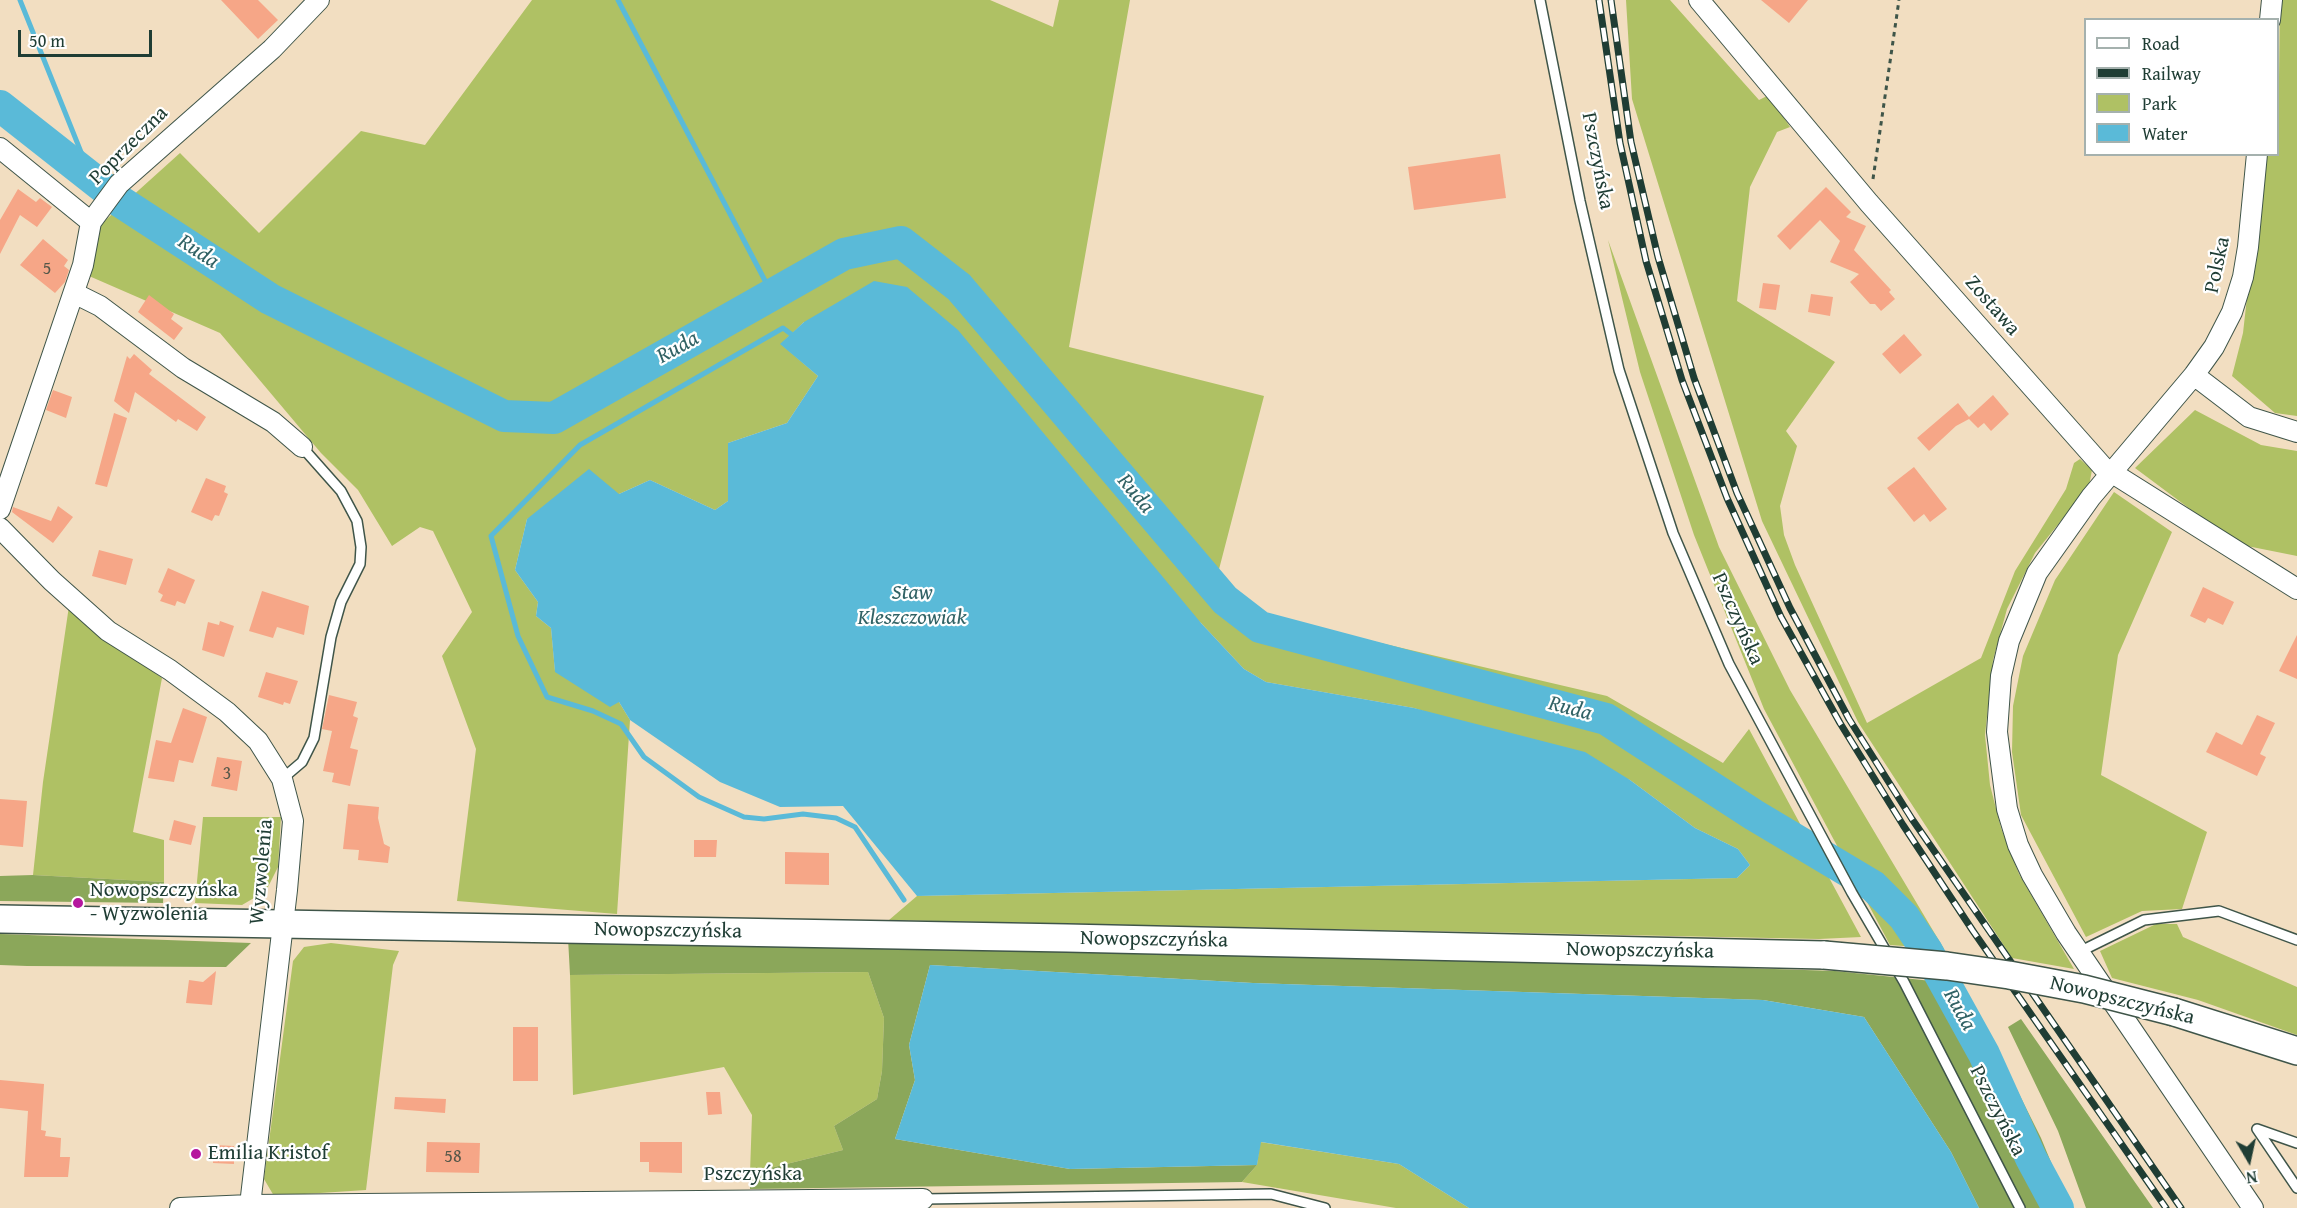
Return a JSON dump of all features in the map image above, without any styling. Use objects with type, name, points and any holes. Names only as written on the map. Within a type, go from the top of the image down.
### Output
[{"type":"main road","name":"Nowopszczyńska","points":[[0,919],[1078,938],[1824,955],[1935,965],[2009,975],[2084,989],[2174,1012],[2297,1051]]},
{"type":"street","name":"Poprzeczna","points":[[0,509],[83,265],[91,222],[120,184],[272,49],[319,0]]},
{"type":"street","name":"Zostawa","points":[[1699,0],[1869,203],[2091,456],[2111,472],[2297,590]]},
{"type":"street","points":[[2270,18],[2272,0]]},
{"type":"street","points":[[0,148],[91,222]]},
{"type":"street","name":"Polska","points":[[2253,1208],[2079,952],[2042,893],[2012,828],[1999,768],[1997,712],[2009,641],[2028,591],[2047,556],[2111,472],[2194,375],[2214,348],[2232,312],[2243,277],[2257,156]]},
{"type":"street","points":[[74,293],[100,306],[183,369],[273,422],[302,447]]},
{"type":"street","points":[[2194,375],[2249,417],[2297,432]]},
{"type":"street","name":"Wyzwolenia","points":[[0,528],[52,581],[108,631],[170,670],[227,712],[258,741],[282,779],[293,821],[283,925],[263,1206]]},
{"type":"street","name":"Pszczyńska","points":[[180,1208],[923,1199]]},
{"type":"lane","name":"Pszczyńska","points":[[1540,0],[1580,201],[1619,370],[1672,533],[1729,664],[1852,893],[1904,982],[2020,1208]]},
{"type":"lane","points":[[282,779],[302,762],[314,738],[331,637],[341,602],[360,564],[361,547],[357,521],[341,491],[302,447]]},
{"type":"lane","points":[[2079,952],[2144,920],[2219,911],[2297,940]]},
{"type":"lane","points":[[2297,1143],[2257,1129],[2297,1188]]},
{"type":"lane","name":"Pszczyńska","points":[[923,1199],[1271,1194],[1325,1208]]},
{"type":"path","points":[[1869,203],[1899,0]]},
{"type":"green space","points":[[532,0],[990,0],[1053,27],[1059,0],[1130,0],[1069,347],[1264,396],[1217,577],[1261,615],[1607,696],[1723,763],[1749,729],[1861,937],[1819,939],[889,920],[917,896],[1737,878],[1750,865],[1738,849],[1695,828],[1630,780],[1414,708],[1266,682],[1244,669],[1201,623],[804,322],[781,344],[818,376],[787,423],[728,443],[728,501],[715,510],[650,480],[619,494],[527,519],[515,570],[538,602],[536,616],[551,628],[555,671],[619,702],[630,720],[617,914],[457,901],[476,749],[442,656],[472,612],[433,531],[420,527],[392,546],[358,490],[321,453],[220,333],[89,276],[99,226],[180,153],[259,233],[361,131],[425,145]]},
{"type":"green space","points":[[1626,0],[1670,0],[1759,100],[1769,95],[1790,127],[1777,132],[1750,187],[1737,301],[1835,362],[1786,431],[1797,446],[1780,506],[1784,535],[1795,565],[1867,723],[1981,658],[2015,571],[2066,489],[2074,463],[2080,459],[2092,470],[2089,486],[2035,553],[2007,609],[1993,660],[1985,735],[1990,785],[2001,828],[2019,874],[2074,969],[2012,958],[1858,722],[1762,521],[1632,99]]},
{"type":"green space","points":[[2280,0],[2297,0],[2297,416],[2275,413],[2232,376],[2243,333],[2263,156],[2279,156]]},
{"type":"green space","points":[[1608,240],[1719,547],[1790,690],[1944,949],[1890,945],[1764,709],[1694,535],[1640,372]]},
{"type":"green space","points":[[2195,410],[2261,445],[2297,451],[2297,556],[2237,544],[2135,468]]},
{"type":"green space","points":[[2114,492],[2172,532],[2118,655],[2101,775],[2207,832],[2182,909],[2142,911],[2086,937],[2021,815],[2012,752],[2013,706],[2023,656],[2055,580]]},
{"type":"green space","points":[[69,606],[107,640],[162,678],[133,832],[164,840],[164,882],[33,875],[43,782]]},
{"type":"green space","points":[[203,817],[281,817],[278,867],[266,891],[242,905],[195,903]]},
{"type":"green space","points":[[33,875],[164,882],[163,903],[0,901],[0,876]]},
{"type":"green space","points":[[2156,924],[2177,924],[2183,937],[2297,987],[2297,1035],[2198,1000],[2112,978],[2100,951]]},
{"type":"green space","points":[[0,934],[251,943],[226,967],[27,966],[0,965]]},
{"type":"green space","points":[[568,938],[879,949],[1194,950],[1835,971],[1961,984],[1982,1020],[2041,1138],[2070,1208],[1979,1208],[1951,1152],[1864,1017],[1763,1000],[1253,983],[930,965],[909,1045],[915,1080],[895,1139],[1070,1169],[1257,1165],[1242,1182],[750,1189],[750,1173],[843,1150],[834,1126],[877,1099],[882,1071],[884,1018],[868,972],[570,975]]},
{"type":"green space","points":[[331,943],[399,951],[393,965],[366,1190],[274,1196],[264,1179],[293,961],[304,947]]},
{"type":"green space","points":[[868,972],[884,1018],[882,1071],[877,1099],[834,1126],[843,1150],[750,1173],[752,1115],[724,1067],[573,1095],[570,975]]},
{"type":"green space","points":[[2021,1019],[2153,1208],[2086,1208],[2058,1131],[2008,1027]]},
{"type":"green space","points":[[1260,1142],[1399,1164],[1469,1208],[1396,1208],[1242,1182],[1257,1165]]},
{"type":"water","name":"Staw Kleszczowiak","points":[[874,281],[907,287],[958,330],[1201,623],[1244,669],[1266,682],[1414,708],[1585,752],[1630,780],[1695,828],[1738,849],[1750,865],[1737,878],[917,896],[843,806],[780,807],[720,782],[630,720],[619,702],[610,707],[555,672],[551,628],[536,616],[538,602],[515,570],[527,519],[589,469],[619,494],[650,480],[715,510],[728,501],[728,443],[787,423],[818,376],[780,344],[804,322]]},
{"type":"water","points":[[930,965],[1253,983],[1763,1000],[1864,1017],[1951,1152],[1979,1208],[1469,1208],[1399,1164],[1261,1142],[1257,1165],[1070,1169],[895,1139],[915,1080],[909,1045]]},
{"type":"building","points":[[221,0],[258,0],[278,20],[258,39]]},
{"type":"building","points":[[1761,0],[1808,0],[1789,23]]},
{"type":"building","points":[[1500,154],[1506,198],[1414,210],[1408,167]]},
{"type":"building","points":[[1826,187],[1851,212],[1846,217],[1866,226],[1854,250],[1891,290],[1889,292],[1895,299],[1881,311],[1875,304],[1870,304],[1850,282],[1859,274],[1830,262],[1840,241],[1820,220],[1790,250],[1777,236]]},
{"type":"building","points":[[18,189],[36,202],[40,198],[52,207],[37,227],[20,215],[0,254],[0,220]]},
{"type":"building","points":[[43,239],[68,260],[64,266],[69,270],[65,282],[55,293],[20,265]]},
{"type":"building","points":[[1763,283],[1780,285],[1776,310],[1759,308]]},
{"type":"building","points":[[1811,294],[1833,297],[1830,316],[1808,312]]},
{"type":"building","points":[[149,295],[174,314],[171,319],[183,328],[174,340],[138,312]]},
{"type":"building","points":[[1904,334],[1922,355],[1900,374],[1882,354]]},
{"type":"building","points":[[134,354],[152,370],[149,374],[206,417],[197,431],[178,419],[176,422],[135,392],[129,413],[114,401],[127,356],[130,359]]},
{"type":"building","points":[[53,390],[72,397],[66,418],[46,410]]},
{"type":"building","points":[[1993,395],[2009,414],[1991,431],[1984,423],[1978,428],[1969,419],[1956,426],[1929,451],[1917,438],[1958,403],[1969,417]]},
{"type":"building","points":[[114,413],[127,418],[107,487],[95,484]]},
{"type":"building","points":[[1914,467],[1947,509],[1930,522],[1924,514],[1914,522],[1887,488]]},
{"type":"building","points":[[206,478],[226,486],[224,492],[228,494],[219,516],[215,515],[212,521],[191,512]]},
{"type":"building","points":[[58,506],[73,517],[53,543],[12,512],[13,507],[51,521]]},
{"type":"building","points":[[99,550],[133,559],[126,585],[92,576]]},
{"type":"building","points":[[168,568],[195,580],[185,604],[177,601],[175,606],[160,601],[163,595],[158,592]]},
{"type":"building","points":[[2203,587],[2234,602],[2223,625],[2208,618],[2205,623],[2190,616]]},
{"type":"building","points":[[262,591],[309,606],[304,635],[277,627],[273,638],[249,631]]},
{"type":"building","points":[[220,621],[234,626],[224,657],[202,650],[208,622],[219,625]]},
{"type":"building","points":[[2297,635],[2297,679],[2279,671]]},
{"type":"building","points":[[266,672],[298,681],[290,704],[284,702],[283,705],[258,697]]},
{"type":"building","points":[[329,695],[357,702],[353,716],[358,718],[350,748],[358,750],[350,786],[332,782],[334,773],[323,771],[332,731],[322,729]]},
{"type":"building","points":[[183,708],[207,717],[193,763],[179,760],[174,782],[148,778],[156,740],[171,743]]},
{"type":"building","points":[[2257,715],[2275,723],[2260,754],[2266,757],[2257,776],[2206,752],[2216,732],[2242,745]]},
{"type":"building","points":[[217,757],[242,761],[237,791],[211,786]]},
{"type":"building","points":[[0,799],[27,801],[23,847],[0,845]]},
{"type":"building","points":[[348,804],[379,807],[378,818],[384,844],[390,847],[388,863],[358,860],[359,850],[343,849]]},
{"type":"building","points":[[174,820],[196,826],[191,845],[169,840]]},
{"type":"building","points":[[694,840],[717,840],[716,857],[694,857]]},
{"type":"building","points":[[785,852],[829,853],[829,885],[785,884]]},
{"type":"building","points":[[216,971],[212,1005],[186,1003],[189,980],[203,982]]},
{"type":"building","points":[[513,1027],[538,1027],[538,1081],[513,1081]]},
{"type":"building","points":[[0,1080],[44,1084],[41,1130],[46,1131],[45,1136],[61,1138],[60,1157],[70,1157],[68,1177],[24,1177],[28,1111],[0,1108]]},
{"type":"building","points":[[706,1092],[720,1092],[722,1114],[708,1115]]},
{"type":"building","points":[[395,1097],[446,1099],[445,1113],[394,1109]]},
{"type":"building","points":[[427,1142],[480,1143],[479,1173],[426,1172]]},
{"type":"building","points":[[640,1142],[682,1142],[682,1173],[649,1172],[649,1162],[640,1162]]},
{"type":"building","points":[[213,1145],[234,1146],[234,1164],[213,1163]]},
{"type":"waterway","points":[[20,0],[91,177]]},
{"type":"waterway","points":[[618,0],[772,294]]},
{"type":"waterway","name":"Ruda","points":[[0,106],[103,187]]},
{"type":"waterway","name":"Ruda","points":[[118,200],[270,299],[504,416],[554,418],[844,254],[901,242],[959,287],[1225,600],[1260,627],[1606,719],[1754,815],[1873,886],[1904,917],[1927,951],[1984,1054],[2031,1158],[2058,1208]]},
{"type":"waterway","points":[[791,334],[783,328],[580,445],[491,536],[518,636],[547,697],[593,711],[621,724],[644,757],[699,797],[744,817],[764,819],[803,814],[836,818],[855,827],[904,900]]},
{"type":"railway","points":[[1599,0],[1620,143],[1646,261],[1682,380],[1727,498],[1781,617],[1840,723],[1903,825],[1973,931],[2166,1208]]},
{"type":"railway","points":[[1611,0],[1631,142],[1658,257],[1694,378],[1737,493],[1790,608],[1849,719],[1912,819],[2181,1208]]},
{"type":"place","name":"Nowopszczyńska - Wyzwolenia","points":[[78,903]]},
{"type":"place","name":"Emilia Kristof","points":[[196,1154]]}]
